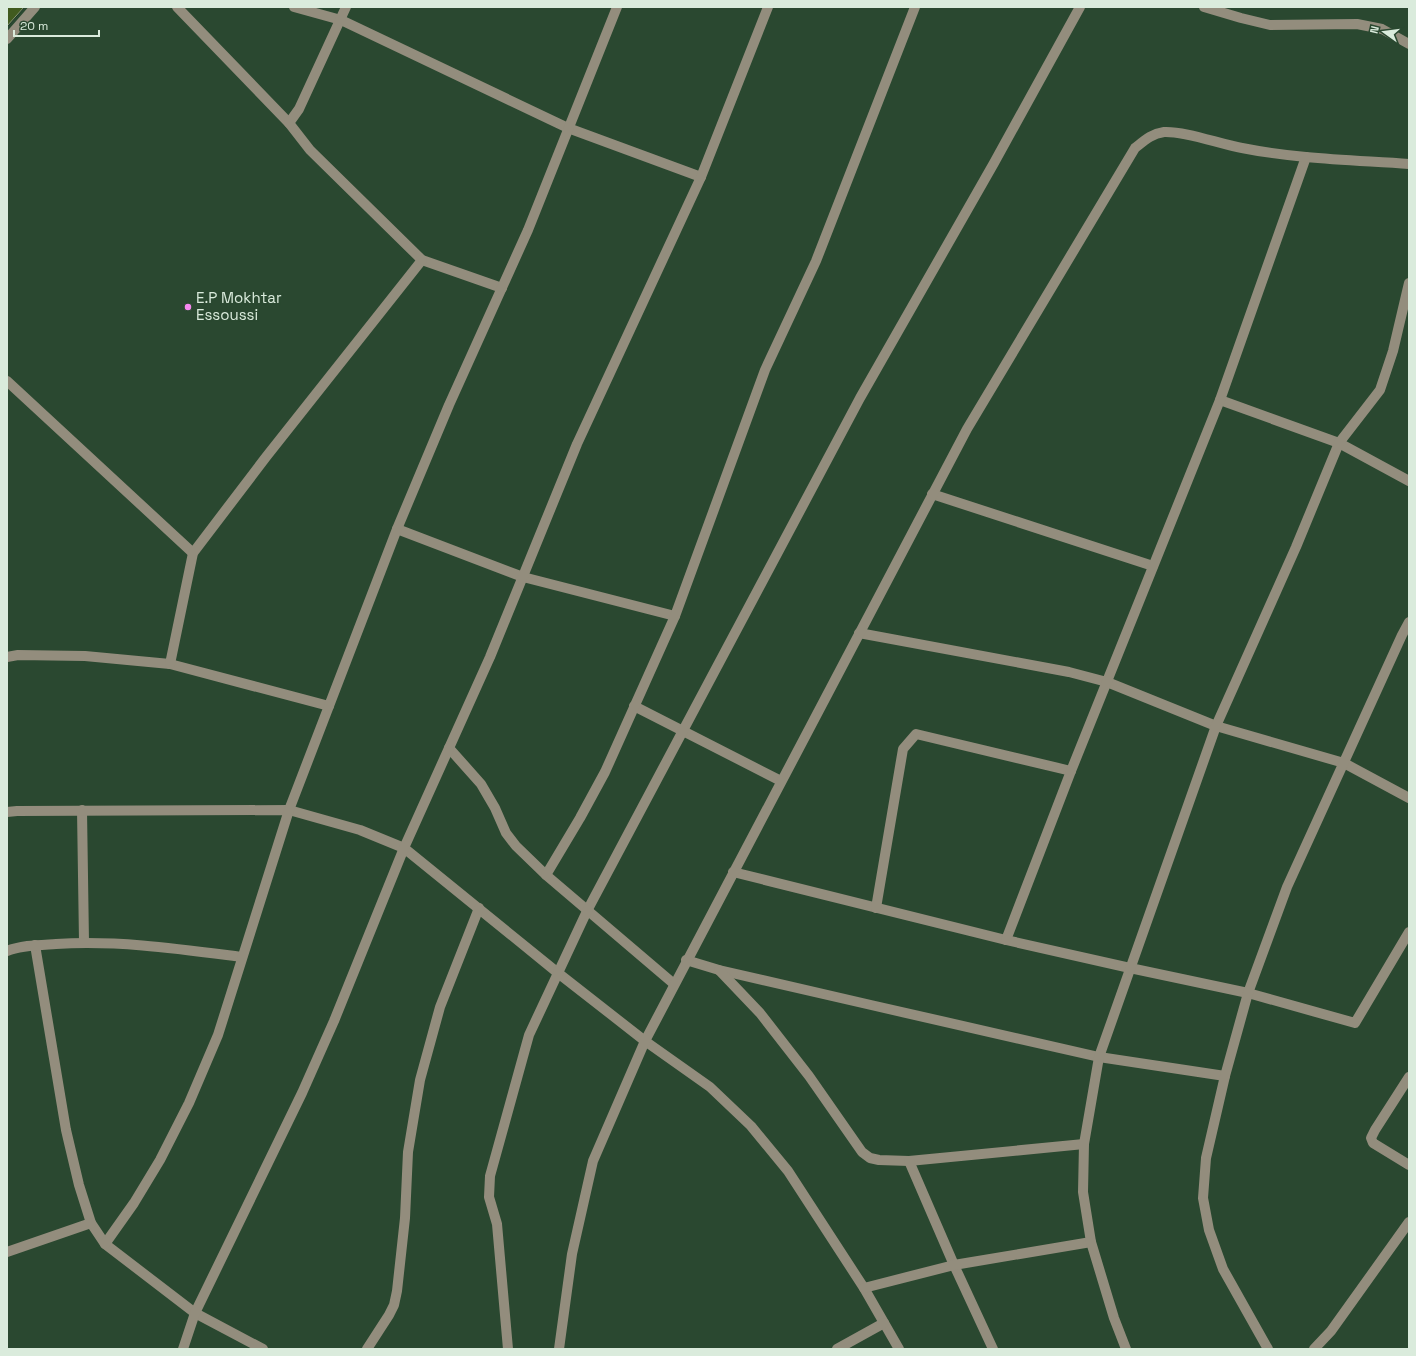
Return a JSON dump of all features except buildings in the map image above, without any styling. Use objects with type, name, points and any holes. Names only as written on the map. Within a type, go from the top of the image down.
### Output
[{"type":"street","points":[[7,39],[34,7]]},
{"type":"street","points":[[177,7],[289,123],[310,150],[422,260],[502,288]]},
{"type":"street","points":[[294,7],[341,20],[568,128],[701,177]]},
{"type":"street","points":[[289,123],[299,109],[346,7]]},
{"type":"street","points":[[105,1244],[134,1203],[160,1160],[188,1103],[218,1035],[289,810],[396,529],[528,230],[617,7]]},
{"type":"street","points":[[183,1349],[195,1313],[302,1093],[334,1021],[404,848],[490,657],[577,444],[701,177],[768,7]]},
{"type":"street","points":[[546,875],[605,772],[675,616],[765,370],[816,261],[916,7]]},
{"type":"street","points":[[508,1349],[497,1224],[489,1198],[490,1176],[529,1035],[587,911],[860,398],[994,163],[1080,7]]},
{"type":"street","points":[[1204,7],[1270,25],[1357,24],[1382,29],[1409,44]]},
{"type":"street","points":[[559,1349],[572,1254],[593,1161],[644,1041],[966,429],[1135,148],[1152,134],[1165,132],[1242,148],[1306,157],[1409,164]]},
{"type":"street","points":[[1006,940],[1071,771],[1220,400],[1306,157]]},
{"type":"street","points":[[170,664],[193,553],[266,457],[422,260]]},
{"type":"street","points":[[1126,1349],[1114,1318],[1091,1242],[1083,1192],[1084,1144],[1099,1057],[1216,726],[1296,547],[1340,443],[1380,390],[1405,316],[1409,283]]},
{"type":"street","points":[[7,381],[193,553]]},
{"type":"street","points":[[1220,400],[1340,443],[1409,481]]},
{"type":"street","points":[[932,494],[1153,566]]},
{"type":"street","points":[[396,529],[523,577],[675,616]]},
{"type":"street","points":[[1268,1349],[1223,1270],[1209,1230],[1203,1198],[1206,1158],[1225,1076],[1248,993],[1287,887],[1409,622]]},
{"type":"street","points":[[859,633],[1069,672],[1107,682],[1216,726],[1344,763],[1409,798]]},
{"type":"street","points":[[7,657],[18,654],[85,656],[170,664],[329,706]]},
{"type":"street","points":[[634,706],[781,780]]},
{"type":"street","points":[[876,908],[903,749],[916,734],[1071,771]]},
{"type":"street","points":[[449,748],[481,784],[511,840],[546,875],[674,984]]},
{"type":"street","points":[[82,810],[84,942]]},
{"type":"street","points":[[7,812],[82,810],[289,810],[360,830],[404,848],[644,1041],[710,1087],[750,1126],[788,1171],[864,1288],[899,1349]]},
{"type":"street","points":[[733,872],[1006,940],[1248,993],[1355,1023],[1409,932]]},
{"type":"street","points":[[367,1349],[390,1315],[394,1305],[397,1291],[405,1218],[408,1152],[420,1080],[440,1007],[479,908]]},
{"type":"street","points":[[7,951],[35,945],[84,942],[149,945],[242,957]]},
{"type":"street","points":[[35,945],[66,1130],[79,1185],[91,1223],[105,1244],[195,1313],[263,1349]]},
{"type":"street","points":[[686,960],[719,970],[1099,1057],[1225,1076]]},
{"type":"street","points":[[719,970],[760,1013],[810,1076],[862,1152],[870,1158],[879,1160],[909,1161],[1084,1144]]},
{"type":"street","points":[[1409,1077],[1375,1130],[1372,1138],[1373,1143],[1409,1165]]},
{"type":"street","points":[[909,1161],[954,1265],[993,1349]]},
{"type":"street","points":[[1314,1349],[1331,1332],[1409,1222]]},
{"type":"street","points":[[7,1252],[91,1223]]},
{"type":"street","points":[[864,1288],[954,1265],[1091,1242]]},
{"type":"street","points":[[837,1349],[884,1323]]},
{"type":"place","name":"E.P Mokhtar Essoussi","points":[[188,307]]}]
